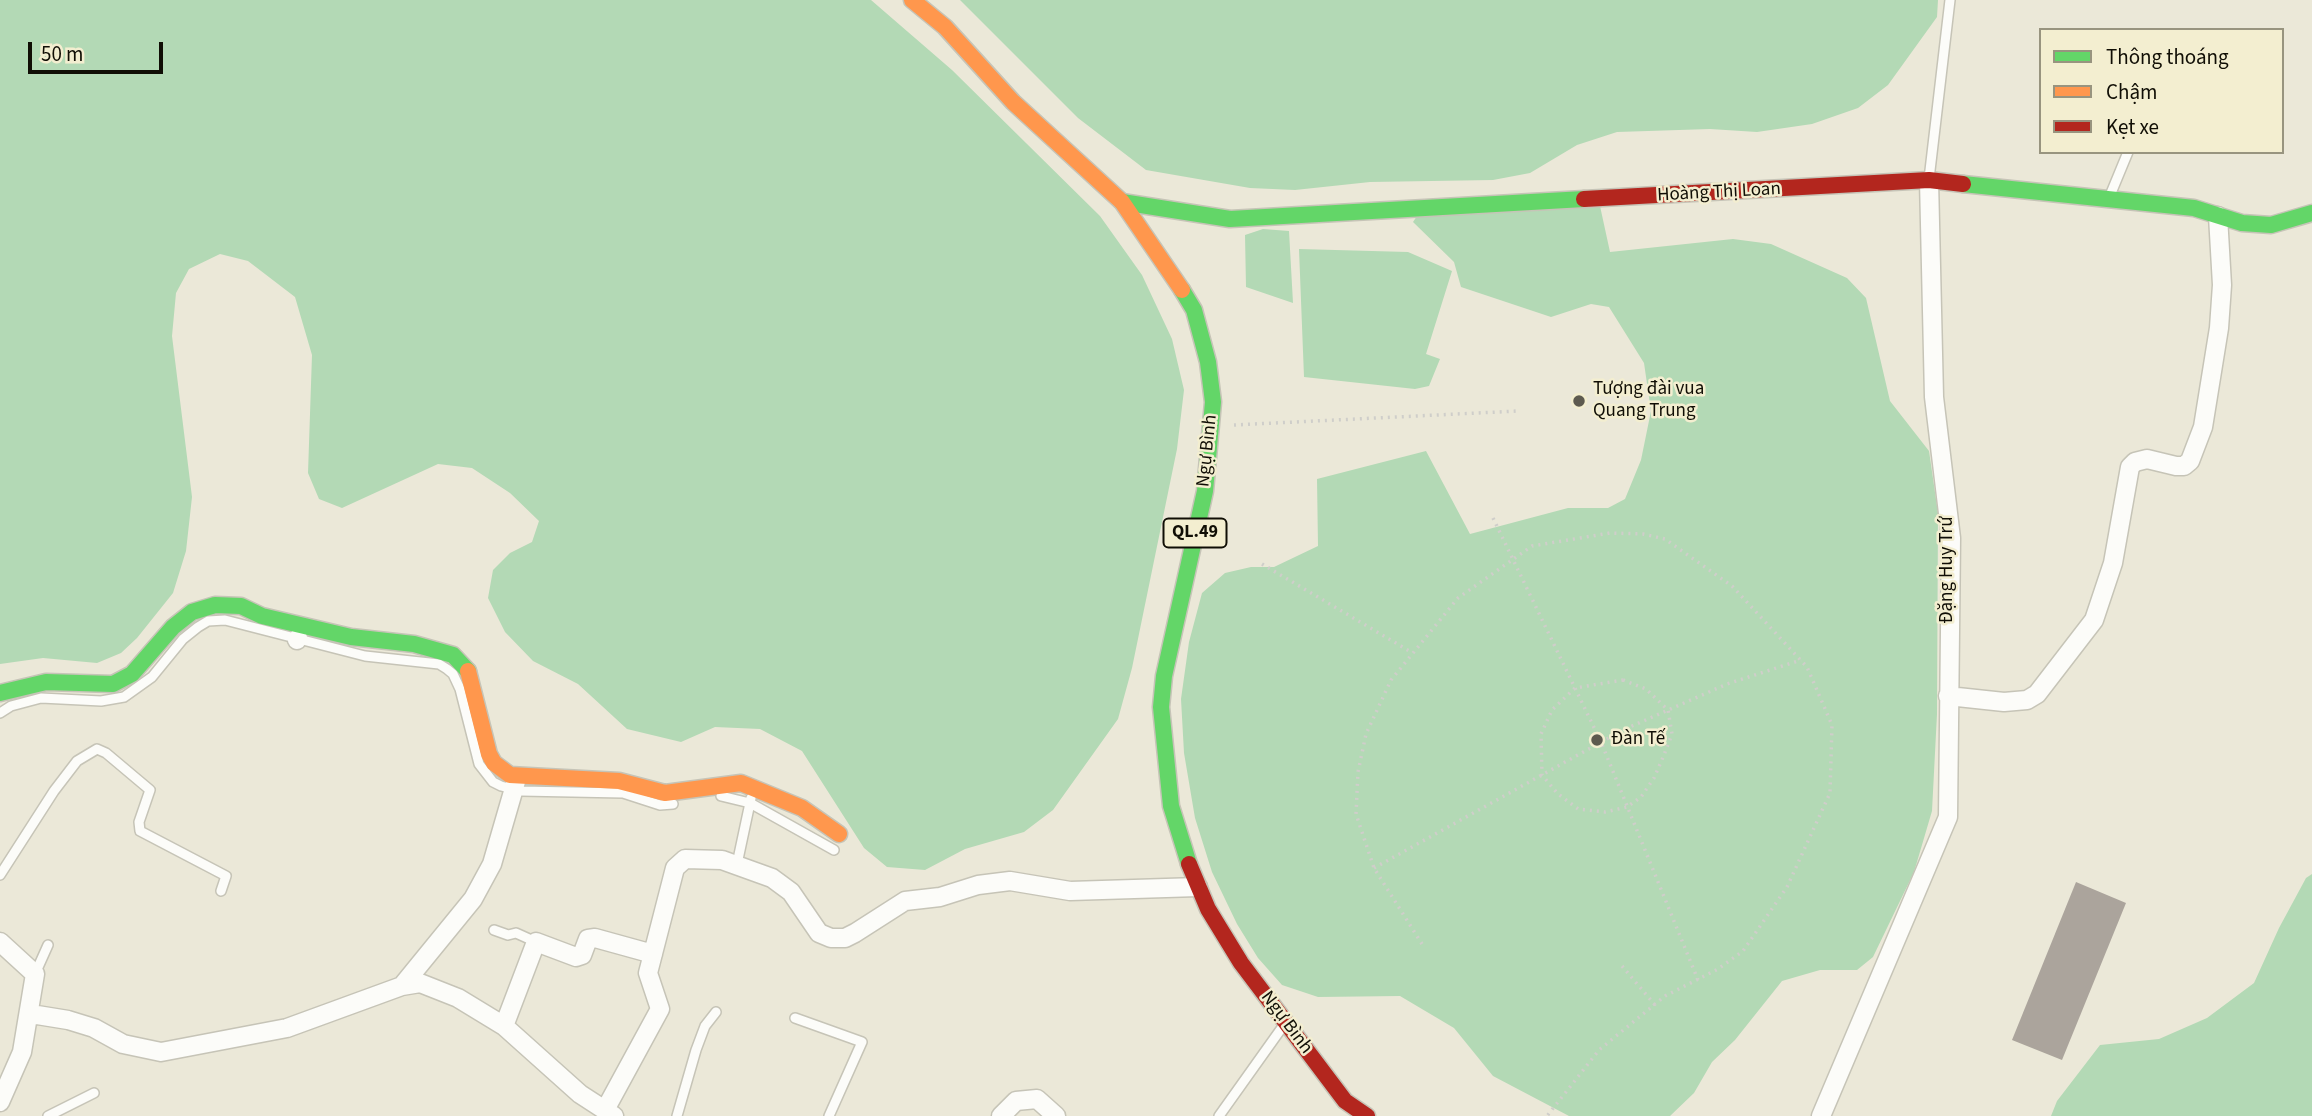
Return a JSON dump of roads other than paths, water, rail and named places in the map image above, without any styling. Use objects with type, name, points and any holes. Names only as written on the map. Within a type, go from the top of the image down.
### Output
[{"type":"main road","name":"Ngự Bình","points":[[912,0],[945,27],[1013,102],[1122,202],[1167,264],[1194,310],[1209,362],[1213,402],[1205,491],[1164,676],[1161,707],[1171,806],[1198,887],[1241,963],[1345,1101],[1367,1116]]},
{"type":"main road","name":"Hoàng Thị Loan","points":[[1122,202],[1230,219],[1929,180],[2194,208],[2242,223],[2271,225],[2312,214]]},
{"type":"main road","points":[[5,700],[46,682],[98,686],[123,680],[143,664],[173,627],[206,606],[241,606],[299,632],[424,646],[453,655],[464,665],[471,678],[489,754],[516,783],[619,781],[665,793],[728,784],[751,795],[802,808],[837,842]]},
{"type":"street","name":"Đặng Huy Trứ","points":[[1821,1116],[1948,817],[1951,538],[1934,397],[1929,180]]},
{"type":"street","points":[[1948,696],[2004,702],[2027,700],[2037,694],[2094,620],[2113,563],[2130,467],[2135,462],[2147,459],[2176,466],[2184,466],[2190,461],[2203,427],[2219,328],[2222,285],[2218,216]]},
{"type":"street","points":[[402,986],[473,899],[492,864],[516,783]]},
{"type":"street","points":[[31,1013],[94,1028],[123,1045],[161,1052],[287,1028],[402,986],[420,983],[458,998],[504,1026],[580,1094],[610,1113],[660,1009],[648,973],[679,862],[685,859],[737,864],[772,878],[791,892],[819,933],[831,938],[845,938],[855,933],[905,901],[940,897],[978,885],[1010,881],[1070,891],[1198,887]]},
{"type":"street","points":[[504,1026],[536,942],[576,957],[582,955],[588,939],[595,938],[653,954]]},
{"type":"street","points":[[0,942],[35,974],[31,1013],[22,1052],[0,1102]]},
{"type":"street","points":[[1001,1116],[1016,1101],[1037,1099],[1056,1116]]},
{"type":"lane","name":"Đặng Huy Trứ","points":[[1929,180],[1950,0]]},
{"type":"lane","points":[[2109,200],[2127,154]]},
{"type":"lane","points":[[0,875],[54,791],[77,761],[97,750],[106,752],[150,790],[139,822],[140,831],[226,876],[221,891]]},
{"type":"lane","points":[[516,783],[622,793],[660,805],[682,803]]},
{"type":"lane","points":[[692,800],[751,795],[737,864]]},
{"type":"lane","points":[[495,930],[508,935],[516,933],[536,942]]},
{"type":"lane","points":[[35,974],[48,945]]},
{"type":"lane","points":[[677,1116],[696,1050],[705,1026],[716,1012]]},
{"type":"lane","points":[[795,1018],[862,1042],[829,1116]]},
{"type":"lane","points":[[1219,1116],[1286,1022]]},
{"type":"lane","points":[[48,1116],[94,1093]]},
{"type":"place","name":"Tượng đài vua Quang Trung","points":[[1579,401]]},
{"type":"place","name":"Đàn Tế","points":[[1597,740]]}]
